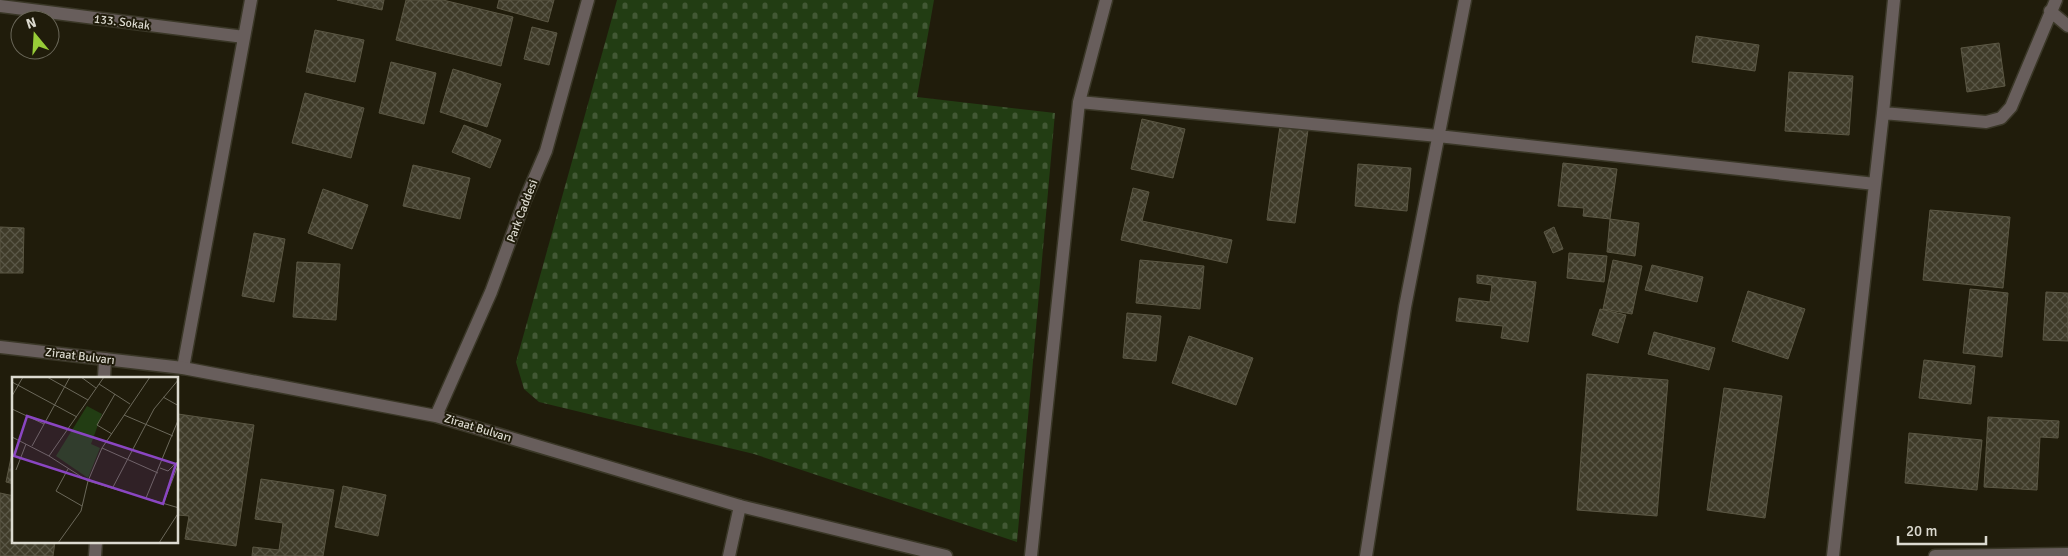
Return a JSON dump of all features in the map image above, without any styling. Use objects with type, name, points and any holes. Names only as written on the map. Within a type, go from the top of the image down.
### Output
[{"type":"street","points":[[183,368],[251,0]]},
{"type":"street","name":"Park Caddesi","points":[[436,416],[491,292],[525,200],[546,151],[588,0]]},
{"type":"street","points":[[1031,556],[1079,102],[1106,0]]},
{"type":"street","points":[[1366,556],[1405,307],[1465,0]]},
{"type":"street","points":[[1833,556],[1894,0]]},
{"type":"street","points":[[1883,113],[1986,122],[2000,118],[2010,107],[2053,5]]},
{"type":"street","points":[[2053,5],[2068,26]]},
{"type":"street","name":"133. Sokak","points":[[0,6],[244,37]]},
{"type":"street","points":[[1079,102],[1438,136],[1875,184]]},
{"type":"street","name":"Ziraat Bulvarı","points":[[0,346],[183,368],[436,416],[740,506],[946,556]]},
{"type":"street","points":[[104,377],[105,359]]},
{"type":"street","points":[[729,556],[740,506]]},
{"type":"street","points":[[1935,556],[2068,554]]},
{"type":"green space","points":[[617,0],[934,0],[917,97],[1055,113],[1017,542],[754,454],[539,402],[524,389],[516,362]]},
{"type":"building","points":[[337,0],[384,0],[382,10]]},
{"type":"building","points":[[406,0],[443,0],[513,17],[501,66],[396,40]]},
{"type":"building","points":[[499,0],[554,0],[548,22],[497,8]]},
{"type":"building","points":[[532,27],[557,33],[549,65],[524,59]]},
{"type":"building","points":[[315,30],[364,40],[355,82],[306,72]]},
{"type":"building","points":[[1696,36],[1759,45],[1755,71],[1692,62]]},
{"type":"building","points":[[1999,43],[2005,86],[1967,92],[1961,48]]},
{"type":"building","points":[[391,62],[436,73],[424,124],[379,113]]},
{"type":"building","points":[[453,69],[501,84],[487,127],[440,112]]},
{"type":"building","points":[[1789,72],[1853,76],[1849,135],[1785,131]]},
{"type":"building","points":[[305,93],[364,108],[351,158],[292,143]]},
{"type":"building","points":[[1142,119],[1185,129],[1173,178],[1131,169]]},
{"type":"building","points":[[464,125],[501,140],[490,168],[452,152]]},
{"type":"building","points":[[1280,126],[1308,130],[1295,223],[1267,220]]},
{"type":"building","points":[[1563,163],[1617,169],[1610,219],[1583,216],[1584,208],[1558,206]]},
{"type":"building","points":[[1358,164],[1411,168],[1407,211],[1355,206]]},
{"type":"building","points":[[413,165],[470,178],[460,219],[403,206]]},
{"type":"building","points":[[1133,188],[1149,192],[1142,221],[1232,240],[1227,263],[1121,240]]},
{"type":"building","points":[[323,189],[368,205],[352,249],[308,233]]},
{"type":"building","points":[[1930,210],[2010,217],[2003,288],[1923,280]]},
{"type":"building","points":[[1610,219],[1639,223],[1635,256],[1607,252]]},
{"type":"building","points":[[0,227],[24,228],[23,273],[0,273]]},
{"type":"building","points":[[1554,227],[1563,249],[1553,253],[1544,232]]},
{"type":"building","points":[[254,233],[285,239],[274,302],[242,296]]},
{"type":"building","points":[[1569,253],[1607,256],[1604,282],[1567,278]]},
{"type":"building","points":[[1140,260],[1204,266],[1200,309],[1136,303]]},
{"type":"building","points":[[1613,260],[1642,266],[1632,314],[1603,309]]},
{"type":"building","points":[[297,262],[340,264],[336,320],[293,317]]},
{"type":"building","points":[[1652,265],[1703,277],[1697,302],[1645,290]]},
{"type":"building","points":[[1477,275],[1536,282],[1528,342],[1501,338],[1503,326],[1456,321],[1459,298],[1490,302],[1492,285],[1477,283]]},
{"type":"building","points":[[1970,289],[2008,293],[2002,357],[1963,353]]},
{"type":"building","points":[[1748,291],[1805,309],[1788,359],[1732,341]]},
{"type":"building","points":[[2046,292],[2068,293],[2068,341],[2043,340]]},
{"type":"building","points":[[1600,309],[1626,315],[1618,343],[1592,335]]},
{"type":"building","points":[[1127,313],[1161,316],[1156,361],[1123,358]]},
{"type":"building","points":[[1654,332],[1715,348],[1709,370],[1648,354]]},
{"type":"building","points":[[1189,336],[1253,358],[1236,405],[1172,383]]},
{"type":"building","points":[[1924,360],[1975,366],[1971,404],[1919,398]]},
{"type":"building","points":[[1587,374],[1668,380],[1657,516],[1577,510]]},
{"type":"building","points":[[1724,388],[1782,396],[1765,518],[1707,510]]},
{"type":"building","points":[[179,414],[254,425],[236,546],[185,539],[189,516],[179,515]]},
{"type":"building","points":[[1988,417],[2059,421],[2058,438],[2040,437],[2037,490],[1984,487]]},
{"type":"building","points":[[1909,433],[1982,440],[1977,490],[1905,483]]},
{"type":"building","points":[[12,453],[12,484],[6,482]]},
{"type":"building","points":[[261,479],[334,490],[323,556],[252,556],[253,547],[279,550],[283,523],[255,519]]},
{"type":"building","points":[[343,486],[386,495],[378,536],[335,527]]},
{"type":"building","points":[[0,493],[12,496],[12,544],[55,544],[53,556],[0,556]]}]
